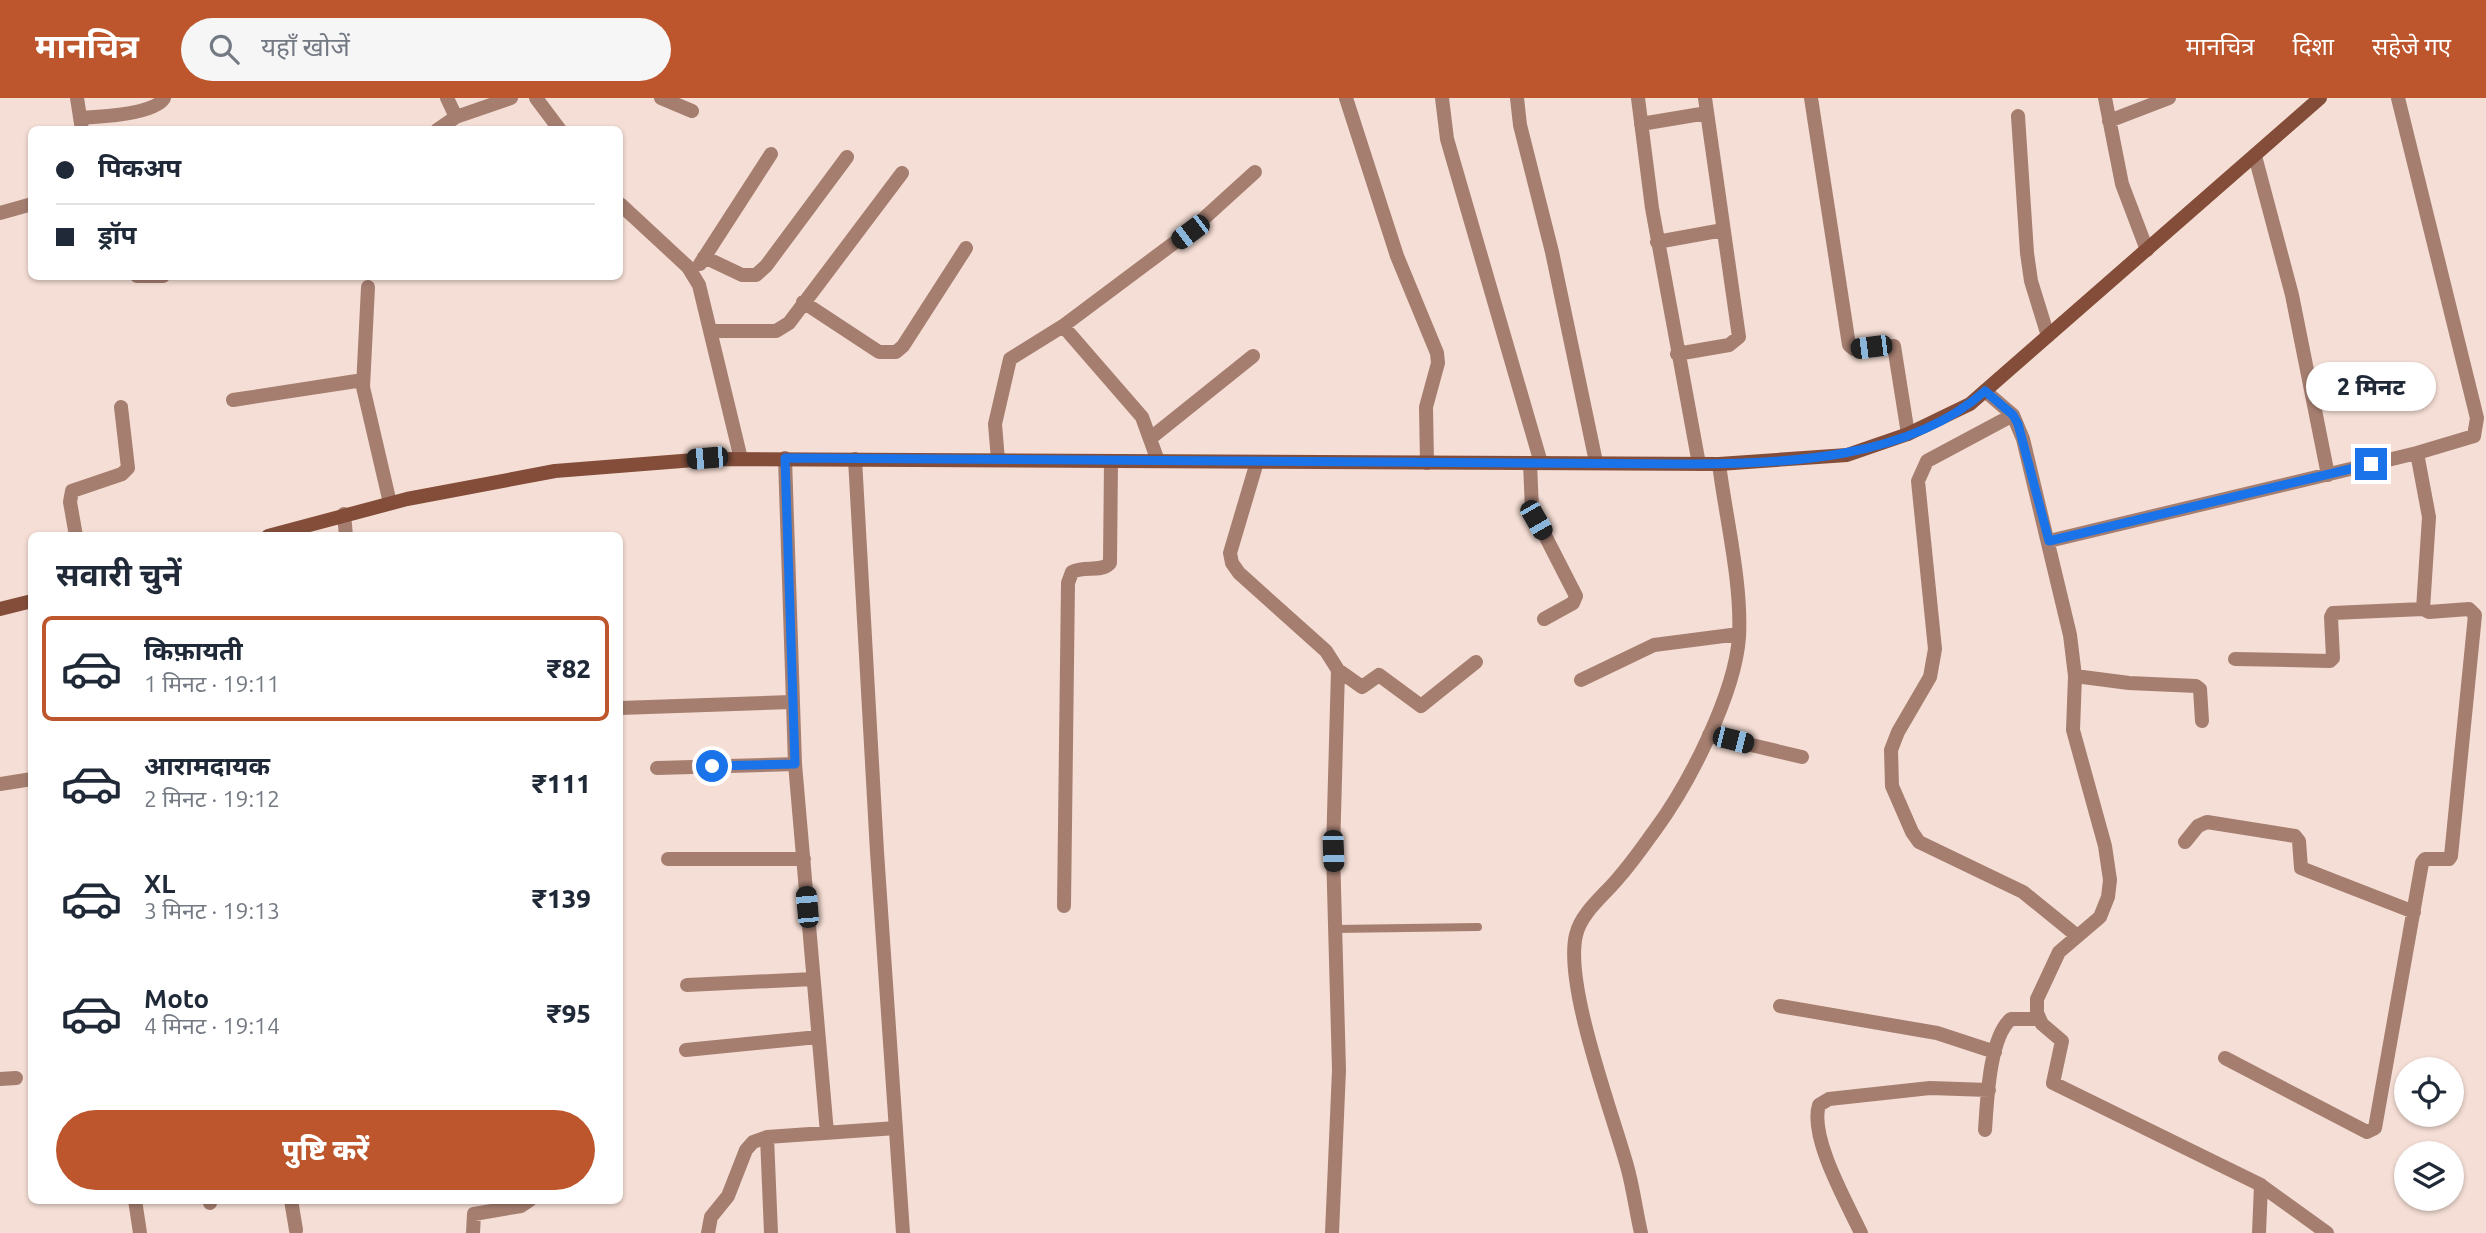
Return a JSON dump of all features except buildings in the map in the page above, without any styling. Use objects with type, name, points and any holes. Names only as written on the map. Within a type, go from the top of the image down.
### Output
[{"type":"street","points":[[77,98],[81,124],[157,106],[164,98]]},
{"type":"street","points":[[447,98],[456,117]]},
{"type":"street","points":[[443,126],[456,117],[511,98]]},
{"type":"street","points":[[536,98],[558,126]]},
{"type":"street","points":[[662,98],[692,111]]},
{"type":"street","points":[[1346,98],[1397,256],[1437,353],[1438,363],[1426,407],[1427,463]]},
{"type":"street","points":[[1443,98],[1447,139],[1533,473],[1536,520],[1576,596],[1573,603],[1544,619]]},
{"type":"street","points":[[1517,98],[1520,125],[1552,252],[1596,462]]},
{"type":"street","points":[[1638,98],[1657,242],[1699,464]]},
{"type":"street","points":[[1811,98],[1849,345],[1854,349],[1894,346],[1908,434]]},
{"type":"street","points":[[2105,98],[2128,206],[2147,250]]},
{"type":"street","points":[[2109,121],[2169,98]]},
{"type":"street","points":[[2076,935],[2023,892],[1919,842],[1902,812],[1890,771],[1894,741],[1930,677],[1935,649],[1918,481],[1921,470],[1927,461],[1999,403],[2048,336],[2256,161],[2320,98]]},
{"type":"street","points":[[2049,541],[2328,475],[2464,441],[2474,436],[2477,428],[2398,98]]},
{"type":"street","points":[[1641,124],[1706,105],[1739,337],[1729,345],[1677,354]]},
{"type":"street","points":[[2018,116],[2027,253],[2031,281],[2048,336]]},
{"type":"street","points":[[693,274],[771,154]]},
{"type":"street","points":[[704,257],[743,275],[756,275],[766,267],[846,157]]},
{"type":"street","points":[[2256,161],[2292,295],[2328,475]]},
{"type":"street","points":[[998,460],[995,429],[1008,363],[1014,356],[1063,326],[1190,232],[1255,172]]},
{"type":"street","points":[[712,331],[776,331],[789,323],[902,173]]},
{"type":"street","points":[[0,213],[28,205]]},
{"type":"street","points":[[623,207],[693,274],[712,331],[741,458]]},
{"type":"street","points":[[1657,242],[1723,230]]},
{"type":"street","points":[[803,302],[879,352],[896,352],[903,346],[967,248]]},
{"type":"street","points":[[368,287],[363,380],[369,424],[390,503]]},
{"type":"street","points":[[1063,326],[1142,417],[1152,437],[1158,461]]},
{"type":"street","points":[[1152,437],[1253,356]]},
{"type":"street","points":[[233,400],[363,380]]},
{"type":"street","points":[[302,532],[345,527],[390,503],[555,471],[741,458],[998,460],[1111,474],[1158,461],[1254,474],[1427,463],[1533,473],[1596,462],[1699,464],[1720,473],[1847,455],[1908,434],[1970,404],[1999,403]]},
{"type":"street","points":[[1999,403],[2023,439],[2049,541],[2070,635],[2075,676],[2073,730],[2105,846],[2110,880],[2108,897],[2100,917],[2059,952],[2037,999],[2039,1018],[2062,1041],[2054,1078],[2056,1086],[2261,1185],[2327,1233]]},
{"type":"street","points":[[75,532],[70,502],[72,491],[122,474],[128,468],[121,407]]},
{"type":"street","points":[[2417,453],[2429,524],[2423,609]]},
{"type":"street","points":[[785,458],[791,702],[827,1133]]},
{"type":"street","points":[[855,458],[903,1233]]},
{"type":"street","points":[[1641,1233],[1628,1170],[1578,991],[1574,954],[1576,932],[1592,907],[1620,877],[1663,820],[1709,735],[1734,667],[1739,634],[1720,473]]},
{"type":"street","points":[[1065,906],[1068,583],[1072,572],[1078,568],[1104,568],[1110,563],[1111,474]]},
{"type":"street","points":[[1254,474],[1233,543],[1232,563],[1326,651],[1338,670],[1362,687],[1380,676],[1421,706],[1476,662]]},
{"type":"street","points":[[0,609],[28,602]]},
{"type":"street","points":[[2225,1058],[2341,1121],[2372,1132],[2378,1122],[2423,860],[2446,860],[2451,856],[2475,615],[2469,608],[2429,612],[2423,609],[2333,613],[2333,653],[2330,661],[2235,659]]},
{"type":"street","points":[[1581,680],[1654,645],[1739,634]]},
{"type":"street","points":[[1332,1233],[1339,1070],[1333,851],[1338,670]]},
{"type":"street","points":[[2075,676],[2129,683],[2196,686],[2200,688],[2202,721]]},
{"type":"street","points":[[623,708],[791,702]]},
{"type":"street","points":[[1709,735],[1802,757]]},
{"type":"street","points":[[657,768],[795,764]]},
{"type":"street","points":[[0,784],[28,780]]},
{"type":"street","points":[[2185,842],[2198,825],[2207,822],[2295,836],[2299,841],[2301,868],[2414,912]]},
{"type":"street","points":[[668,859],[804,859]]},
{"type":"street","points":[[687,985],[813,979]]},
{"type":"street","points":[[1780,1006],[1928,1031],[1995,1052]]},
{"type":"street","points":[[1985,1130],[1995,1052],[2002,1031],[2011,1019],[2039,1018]]},
{"type":"street","points":[[686,1050],[818,1037]]},
{"type":"street","points":[[0,1080],[16,1078]]},
{"type":"street","points":[[1861,1233],[1830,1163],[1819,1129],[1819,1105],[1829,1099],[1899,1091],[1989,1090]]},
{"type":"street","points":[[708,1233],[711,1217],[728,1196],[746,1150],[753,1142],[767,1138],[896,1128]]},
{"type":"street","points":[[767,1138],[771,1233]]},
{"type":"street","points":[[2259,1233],[2261,1185]]},
{"type":"street","points":[[136,1204],[140,1233]]},
{"type":"street","points":[[292,1204],[296,1230]]},
{"type":"street","points":[[473,1233],[474,1214],[524,1204]]},
{"type":"lane","points":[[1335,929],[1478,927]]},
{"type":"route","points":[[712,766],[795,764],[785,458],[1689,464],[1794,460],[1847,455],[1908,434],[1970,404],[1985,391],[2013,415],[2018,424],[2049,541],[2371,464]]}]
